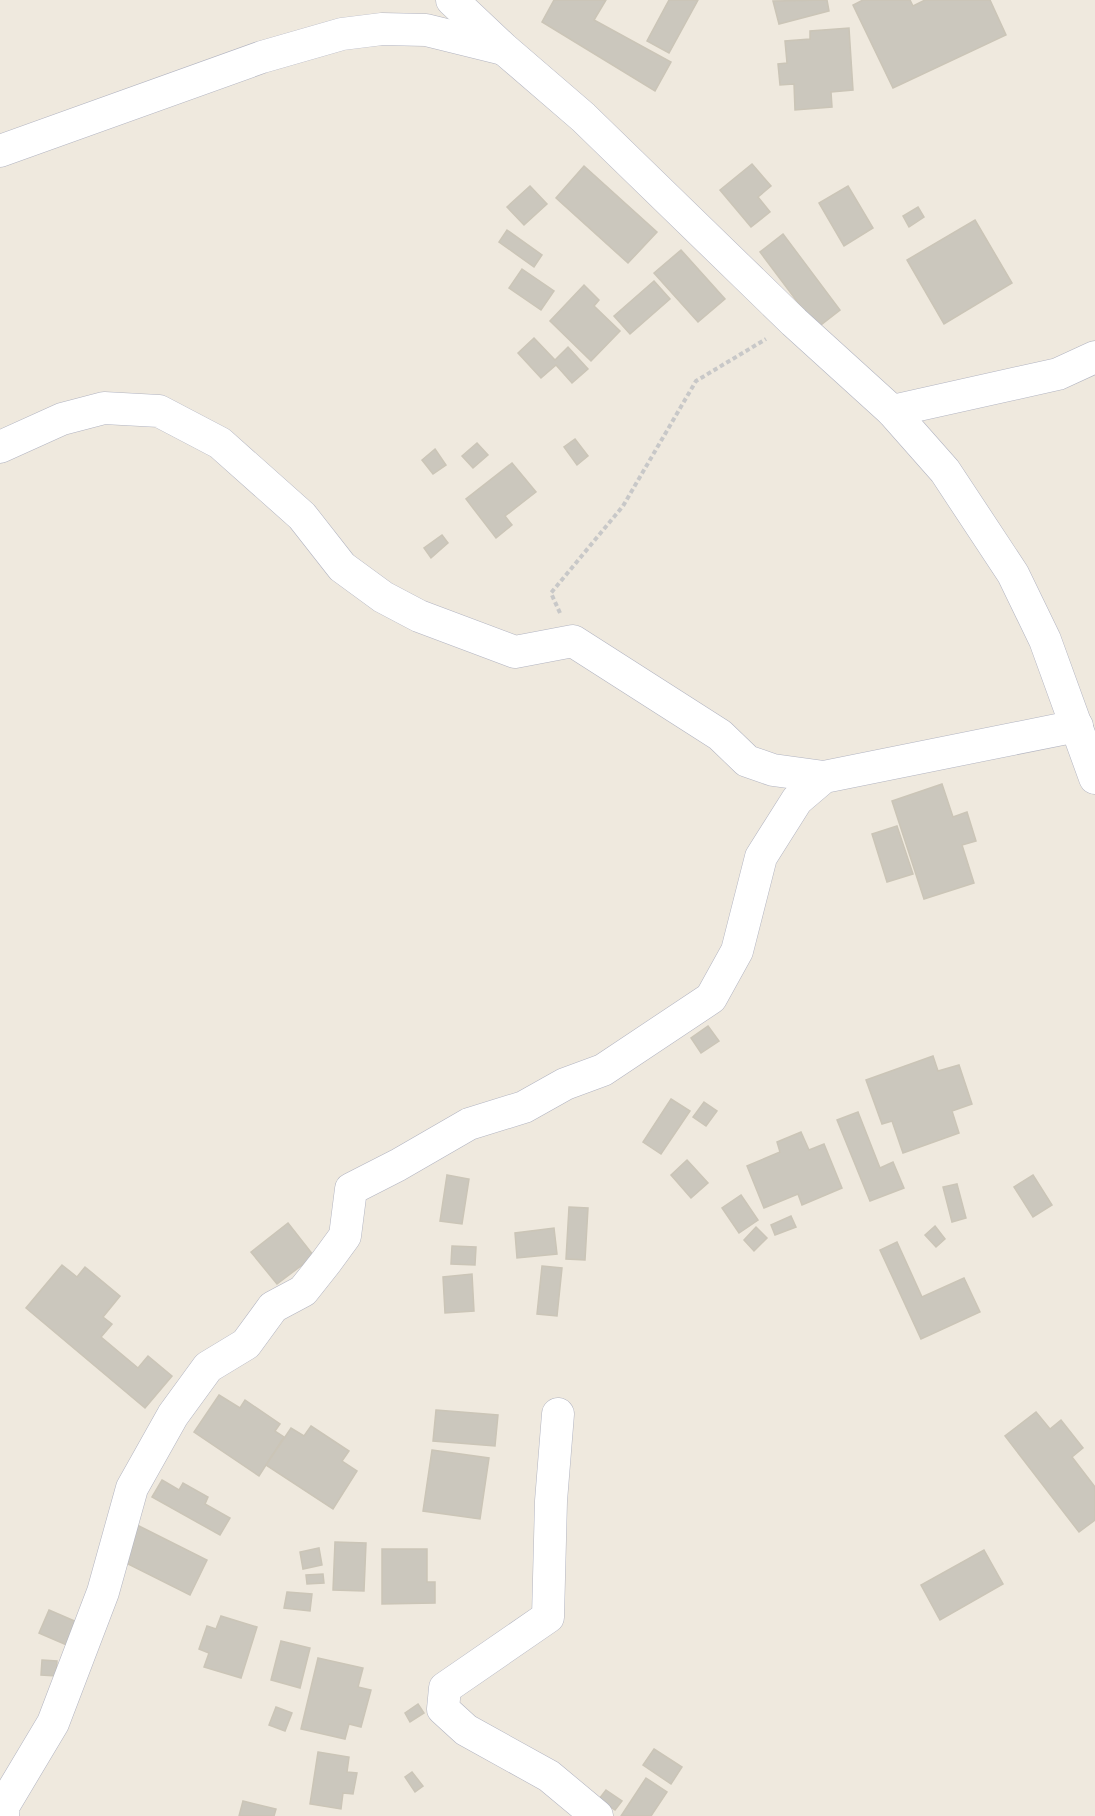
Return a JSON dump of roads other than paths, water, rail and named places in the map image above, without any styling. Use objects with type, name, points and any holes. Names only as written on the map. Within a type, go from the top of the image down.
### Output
[{"type":"street","points":[[452,0],[504,50],[583,117],[794,322],[892,411],[945,471],[1013,574],[1045,640],[1095,778]]},
{"type":"street","points":[[0,151],[262,57],[342,34],[382,29],[426,30],[504,50]]},
{"type":"street","points":[[892,411],[1058,374],[1095,357]]},
{"type":"street","points":[[0,447],[62,419],[104,408],[159,411],[220,443],[302,516],[342,567],[383,597],[419,616],[515,652],[573,641],[720,735],[747,761],[773,770],[824,777],[1077,726]]},
{"type":"street","points":[[3,1816],[4,1805],[53,1723],[103,1592],[132,1488],[173,1415],[208,1367],[246,1344],[273,1307],[303,1291],[345,1236],[351,1189],[398,1166],[469,1124],[524,1107],[565,1084],[603,1070],[711,998],[737,951],[760,857],[798,800],[824,777]]},
{"type":"street","points":[[558,1414],[551,1501],[548,1617],[445,1688],[443,1709],[466,1730],[549,1776],[597,1816]]}]
